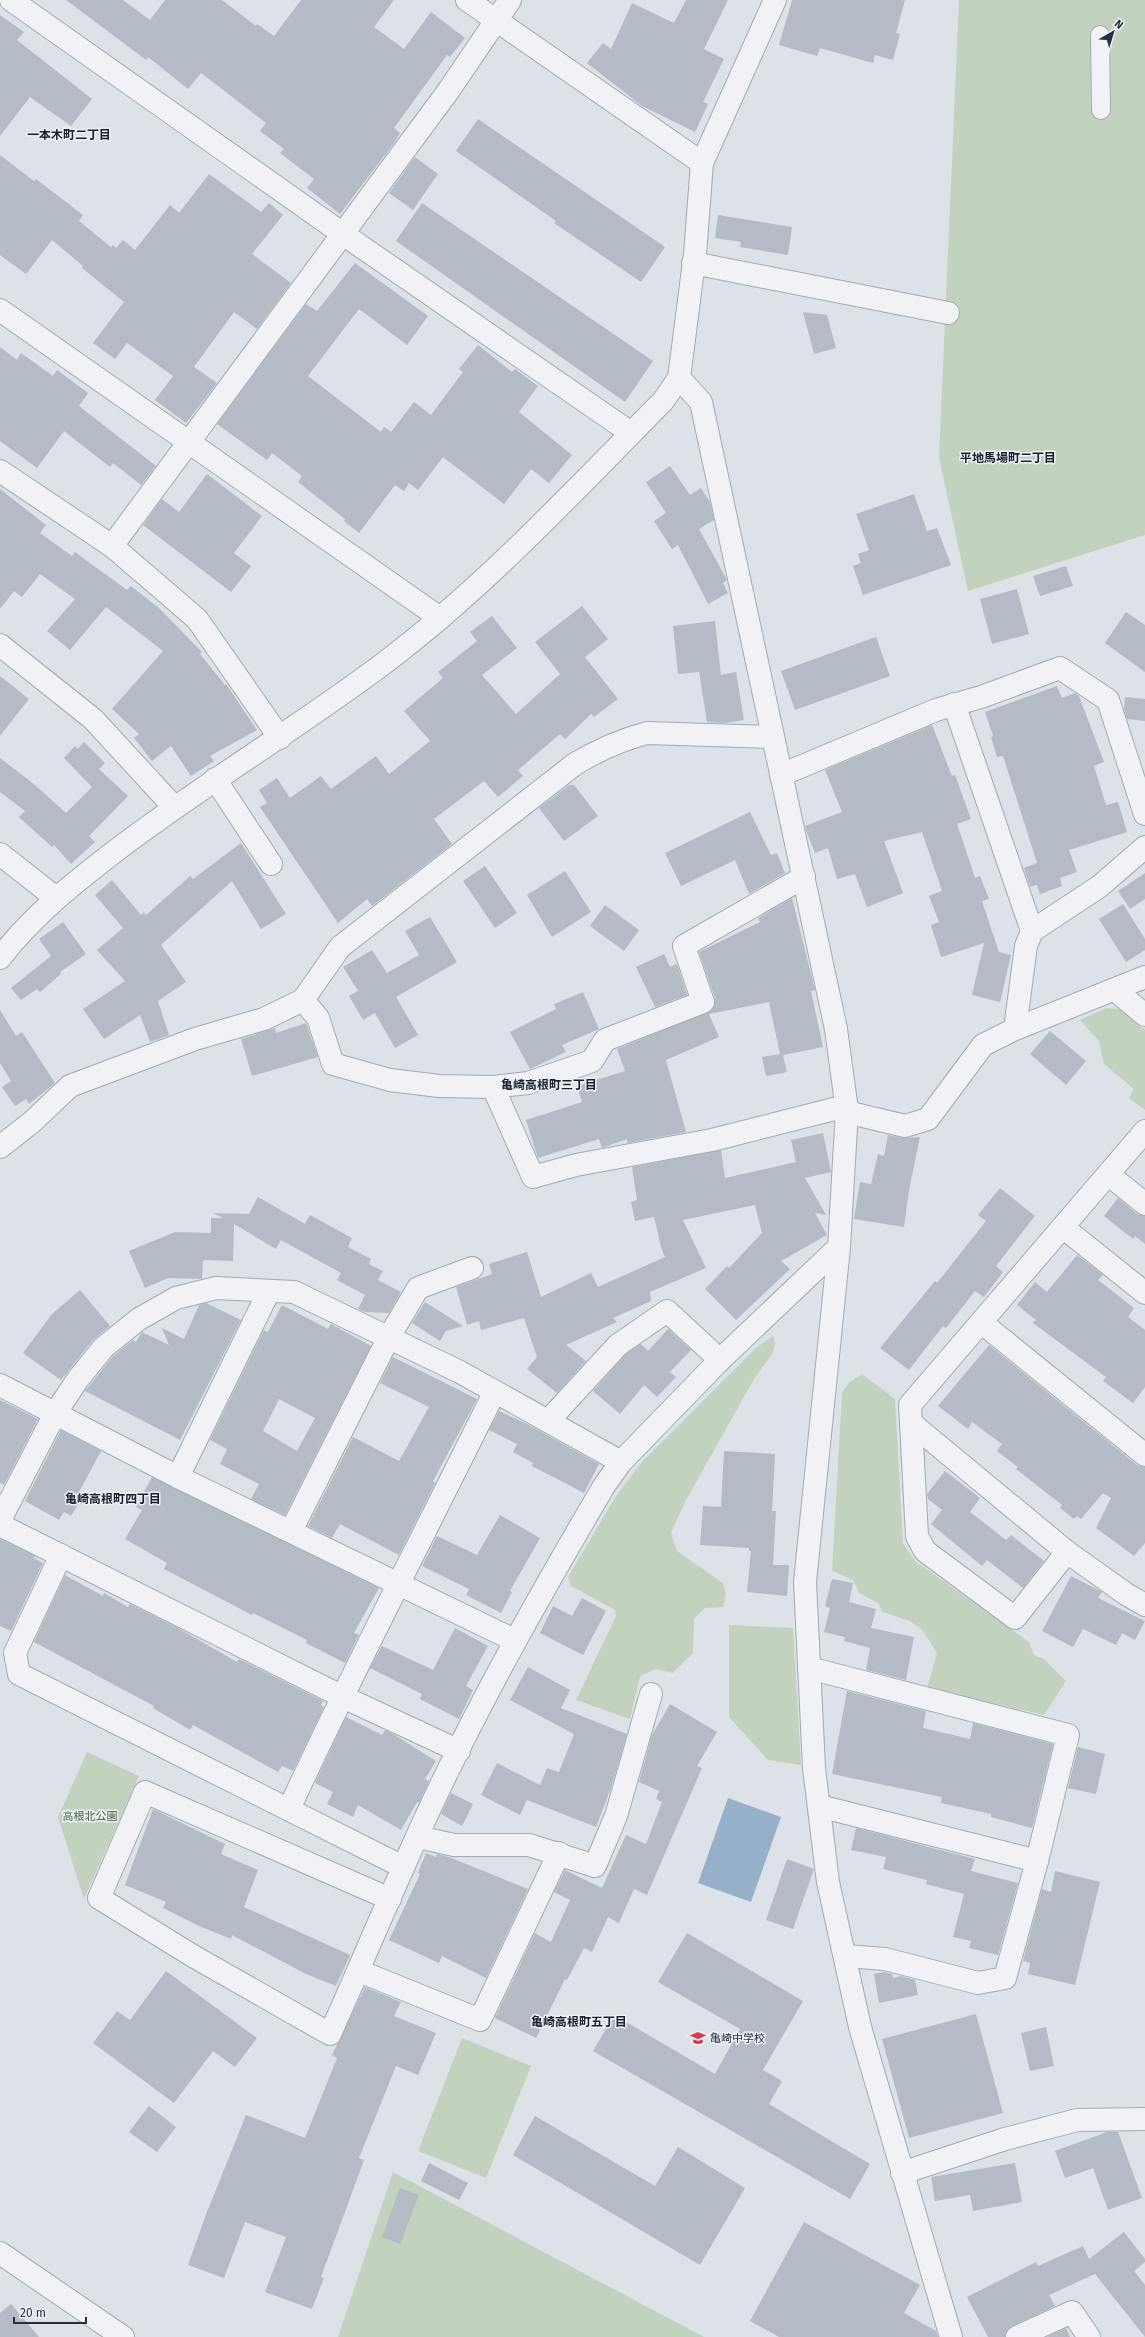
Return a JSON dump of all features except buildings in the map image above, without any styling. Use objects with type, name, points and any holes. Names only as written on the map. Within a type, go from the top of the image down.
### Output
[{"type":"street","points":[[11,0],[343,234],[631,433]]},
{"type":"street","points":[[467,0],[702,163]]},
{"type":"street","points":[[112,546],[449,90],[510,0]]},
{"type":"street","points":[[0,958],[13,941],[56,898],[174,807],[280,738],[383,663],[440,618],[534,532],[663,401],[679,378],[694,263],[702,163],[775,0]]},
{"type":"street","points":[[1100,35],[1101,110]]},
{"type":"street","points":[[694,263],[948,313]]},
{"type":"street","points":[[0,310],[190,441],[440,618]]},
{"type":"street","points":[[679,378],[701,402],[836,1029],[847,1110],[839,1247],[805,1582],[814,1768],[828,1882],[846,1956],[860,2027],[951,2337]]},
{"type":"street","points":[[1,473],[112,546],[197,619],[280,738]]},
{"type":"street","points":[[0,645],[92,719],[174,807]]},
{"type":"street","points":[[781,775],[886,729],[954,704],[981,697],[1060,668],[1108,700],[1145,814]]},
{"type":"street","points":[[954,704],[1032,931]]},
{"type":"street","points":[[0,1147],[32,1122],[70,1086],[195,1039],[264,1020],[303,1000],[340,947],[575,764],[587,757],[628,738],[647,733],[773,737]]},
{"type":"street","points":[[216,779],[271,864]]},
{"type":"street","points":[[1016,1029],[1026,946],[1032,931],[1100,886],[1145,847]]},
{"type":"street","points":[[0,854],[56,898]]},
{"type":"street","points":[[303,1000],[318,1018],[333,1064],[390,1080],[439,1086],[494,1087],[528,1083],[592,1061],[605,1040],[703,1002],[684,946],[804,877]]},
{"type":"street","points":[[494,1087],[533,1177],[576,1165],[712,1140],[834,1109],[847,1110],[905,1126],[928,1119],[983,1045],[1016,1029],[1145,977]]},
{"type":"street","points":[[1115,990],[1145,1015]]},
{"type":"street","points":[[1067,1552],[1015,1618],[925,1551],[917,1536],[910,1405],[1064,1228],[1145,1131]]},
{"type":"street","points":[[1109,1175],[1145,1204]]},
{"type":"street","points":[[1064,1228],[1145,1294]]},
{"type":"street","points":[[390,1899],[146,1792],[99,1898],[193,1956],[330,2034],[359,1972],[390,1899],[403,1867],[514,1640],[604,1486],[621,1462],[720,1360],[839,1247]]},
{"type":"street","points":[[291,1531],[389,1337],[418,1288],[472,1268]]},
{"type":"street","points":[[0,1520],[56,1412],[78,1379],[104,1348],[139,1319],[176,1298],[216,1288],[294,1292],[460,1372],[494,1393],[621,1462]]},
{"type":"street","points":[[178,1477],[269,1290]]},
{"type":"street","points":[[548,1421],[618,1345],[667,1311],[720,1360]]},
{"type":"street","points":[[982,1323],[1145,1455]]},
{"type":"street","points":[[0,1385],[56,1412],[178,1477],[514,1640]]},
{"type":"street","points":[[289,1809],[341,1696],[400,1584],[494,1393]]},
{"type":"street","points":[[911,1423],[1067,1552],[1126,1594],[1145,1605]]},
{"type":"street","points":[[0,1525],[341,1696],[459,1751]]},
{"type":"street","points":[[62,1555],[15,1653],[19,1674],[403,1867]]},
{"type":"street","points":[[809,1668],[1068,1735],[1037,1861],[1005,1978],[978,1983],[885,1959],[846,1956]]},
{"type":"street","points":[[418,1837],[454,1845],[529,1846],[559,1853],[595,1866],[616,1816],[651,1694]]},
{"type":"street","points":[[819,1806],[1037,1861]]},
{"type":"street","points":[[359,1972],[480,2020],[559,1853]]},
{"type":"street","points":[[902,2173],[1005,2139],[1077,2120],[1145,2119]]},
{"type":"street","points":[[0,2253],[123,2337]]},
{"type":"street","points":[[1017,2337],[1072,2312],[1090,2337]]},
{"type":"green space","points":[[959,0],[1145,0],[1145,535],[968,591],[939,458]]},
{"type":"green space","points":[[1106,1008],[1120,1009],[1145,1030],[1145,1110],[1129,1098],[1134,1089],[1104,1064],[1099,1041],[1080,1020]]},
{"type":"green space","points":[[773,1336],[775,1344],[772,1354],[754,1379],[685,1502],[671,1533],[677,1551],[723,1583],[726,1593],[723,1607],[705,1608],[694,1619],[693,1653],[673,1673],[656,1669],[640,1676],[630,1719],[576,1700],[616,1616],[615,1610],[571,1586],[568,1577],[616,1496],[642,1462],[756,1348]]},
{"type":"green space","points":[[862,1374],[895,1399],[903,1543],[915,1561],[1029,1642],[1034,1655],[1044,1659],[1066,1681],[1044,1715],[927,1688],[937,1654],[926,1635],[921,1629],[911,1622],[883,1612],[878,1603],[859,1593],[853,1580],[832,1571],[842,1392],[850,1382]]},
{"type":"green space","points":[[729,1625],[793,1628],[801,1765],[768,1760],[729,1717]]},
{"type":"green space","name":"高根北公園","points":[[87,1752],[139,1776],[84,1899],[58,1817]]},
{"type":"green space","points":[[462,2038],[531,2066],[486,2178],[418,2151]]},
{"type":"green space","points":[[393,2172],[704,2337],[338,2337]]},
{"type":"water","points":[[728,1798],[781,1817],[751,1902],[698,1883]]},
{"type":"place","name":"亀崎中学校","points":[[698,2038]]},
{"type":"district","name":"一本木町二丁目","points":[[69,135]]},
{"type":"district","name":"平地馬場町二丁目","points":[[1008,458]]},
{"type":"district","name":"亀崎高根町三丁目","points":[[549,1085]]},
{"type":"district","name":"亀崎高根町四丁目","points":[[113,1499]]},
{"type":"district","name":"亀崎高根町五丁目","points":[[579,2022]]}]
